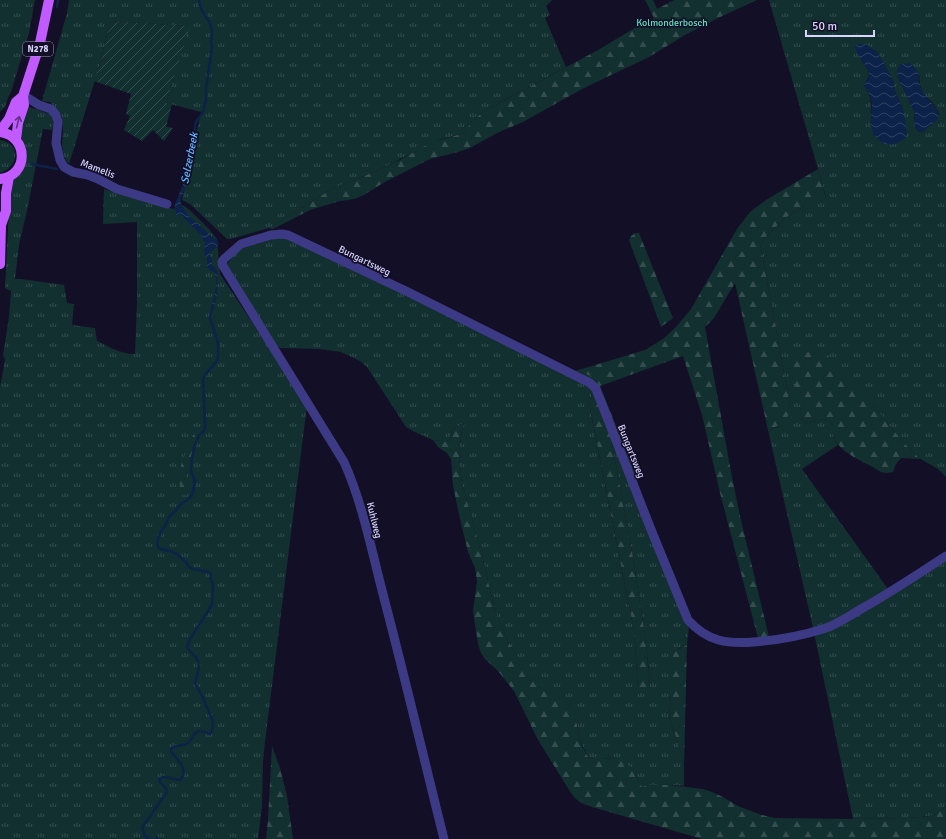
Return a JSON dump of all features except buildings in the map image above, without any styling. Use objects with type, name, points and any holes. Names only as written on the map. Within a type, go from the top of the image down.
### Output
[{"type":"main road","name":"N278","points":[[16,140],[18,123],[24,105],[23,96],[40,43],[49,0]]},
{"type":"main road","name":"N278","points":[[0,264],[1,222],[6,211],[4,178],[14,174],[18,170],[22,156],[16,140],[8,134],[0,132],[9,119],[16,102],[23,96]]},
{"type":"street","name":"Mamelis","points":[[23,96],[48,108],[56,115],[58,122],[56,143],[60,160],[64,166],[73,172],[88,175],[117,189],[167,204]]},
{"type":"street","name":"Bungartsweg","points":[[242,244],[270,235],[288,235],[408,292],[590,383],[596,389],[688,620],[693,626],[714,639],[726,642],[761,641],[786,638],[824,628],[869,605],[946,556]]},
{"type":"street","name":"Kuhlweg","points":[[242,244],[224,259],[222,266],[344,462],[359,500],[444,839]]},
{"type":"green space","points":[[0,0],[35,0],[29,33],[11,92],[5,107],[0,112]]},
{"type":"green space","points":[[69,0],[552,0],[546,6],[550,15],[545,18],[566,67],[483,112],[471,122],[465,133],[441,139],[376,171],[332,189],[269,228],[227,239],[190,204],[182,200],[201,112],[166,103],[189,26],[110,21],[100,64],[69,164],[64,157],[61,114],[50,102],[42,101],[67,13]]},
{"type":"green space","name":"Kolmonderbosch","points":[[645,0],[653,0],[657,9],[674,0],[757,0],[685,35],[649,57],[582,89],[523,122],[499,132],[470,148],[430,159],[383,183],[364,195],[310,210],[273,229],[269,228],[332,189],[400,160],[432,142],[465,133],[471,122],[483,112],[654,18]]},
{"type":"green space","points":[[769,0],[946,0],[946,477],[938,469],[919,458],[903,442],[872,404],[798,395],[803,420],[806,424],[823,419],[831,423],[833,427],[833,436],[838,445],[802,469],[888,589],[946,558],[946,806],[937,814],[930,816],[853,819],[813,628],[768,430],[778,427],[790,405],[760,243],[785,218],[804,206],[826,198]],"holes":[[[861,60],[893,81],[895,91],[903,109],[871,120],[870,98],[864,85],[869,76],[868,70]],[[919,74],[922,91],[934,105],[939,114],[919,132],[915,127],[914,121]]]},
{"type":"green space","points":[[110,21],[190,26],[166,103],[172,104],[166,127],[173,128],[164,141],[153,130],[142,141],[124,130],[130,116],[126,114],[131,94],[94,81],[100,64]]},
{"type":"green space","points":[[26,106],[50,114],[53,120],[52,130],[43,129],[19,245],[15,279],[64,285],[67,303],[74,304],[72,325],[95,328],[97,341],[111,348],[130,354],[135,354],[137,302],[137,222],[103,224],[104,189],[177,210],[180,204],[186,207],[197,217],[217,239],[220,274],[307,405],[265,742],[262,807],[258,839],[0,839],[0,387],[5,360],[3,355],[9,317],[11,291],[5,288],[10,189],[26,155],[20,131]]},
{"type":"green space","points":[[0,140],[7,142],[12,146],[15,150],[15,155],[11,166],[7,170],[0,173]]},
{"type":"green space","points":[[818,169],[826,199],[804,206],[785,218],[760,243],[790,405],[784,422],[768,430],[735,283],[714,318],[705,327],[740,516],[769,637],[758,638],[720,493],[702,415],[683,356],[600,386],[619,433],[611,438],[632,551],[645,635],[650,685],[645,690],[639,691],[634,631],[590,408],[594,377],[575,371],[645,350],[663,339],[676,327],[691,309],[737,229],[750,212],[766,200]]},
{"type":"green space","points":[[635,233],[639,233],[673,318],[661,327],[629,240]]},
{"type":"green space","points":[[279,237],[286,238],[574,371],[594,377],[590,409],[634,631],[639,691],[650,685],[650,683],[645,635],[632,551],[611,438],[619,433],[632,463],[652,537],[689,627],[687,645],[678,649],[669,717],[679,745],[684,767],[684,786],[663,785],[642,788],[632,770],[623,762],[611,759],[592,759],[588,757],[579,738],[577,723],[569,705],[535,685],[526,673],[508,641],[494,608],[485,567],[462,483],[460,453],[464,423],[452,430],[449,442],[433,440],[406,427],[367,367],[360,361],[341,352],[319,349],[280,348],[274,344],[227,264],[235,254],[243,248]]},
{"type":"green space","points":[[822,349],[872,404],[903,442],[920,459],[901,458],[896,464],[893,472],[881,472],[848,454],[838,444],[833,436],[831,423],[823,419],[806,424],[803,420],[790,363],[791,357]]},
{"type":"green space","points":[[464,422],[460,452],[462,483],[485,567],[494,608],[508,641],[531,680],[535,684],[564,700],[573,711],[579,737],[588,757],[592,759],[619,759],[632,769],[642,787],[649,785],[669,785],[703,789],[723,797],[738,806],[775,818],[909,818],[937,814],[946,806],[946,839],[702,839],[592,807],[581,803],[576,799],[538,740],[514,691],[498,671],[485,659],[478,644],[473,610],[477,581],[475,568],[468,552],[460,519],[453,486],[451,459],[447,453],[438,447],[433,440],[449,442],[452,430]]},
{"type":"green space","points":[[200,430],[186,476],[187,494],[179,496],[181,465],[193,435]]},
{"type":"green space","points":[[687,645],[684,767],[679,745],[669,717],[671,696],[669,664],[673,652]]},
{"type":"green space","points":[[272,746],[280,768],[287,796],[293,839],[266,839]]},
{"type":"water","points":[[858,44],[865,44],[875,50],[880,56],[893,81],[895,91],[903,109],[907,131],[906,138],[896,143],[883,143],[875,136],[872,130],[872,108],[870,95],[864,85],[869,76],[868,70],[857,53],[855,47]]},
{"type":"water","points":[[910,63],[917,70],[920,86],[924,94],[937,110],[938,114],[938,119],[923,132],[919,132],[915,127],[915,114],[898,78],[897,70],[900,64]]},
{"type":"water","points":[[185,179],[188,180],[181,198],[181,205],[189,216],[217,240],[219,244],[209,254],[212,259],[212,265],[217,270],[218,280],[214,308],[211,307],[216,277],[215,274],[207,267],[207,258],[204,254],[205,243],[201,235],[179,213],[178,216],[176,215],[176,211],[174,210],[175,203]]},
{"type":"waterway","points":[[57,7],[58,0]]},
{"type":"waterway","name":"Selzerbeek","points":[[185,183],[196,122],[203,112],[206,100],[206,89],[212,47],[212,32],[210,23],[201,9],[199,0]]},
{"type":"waterway","points":[[31,164],[57,169]]},
{"type":"waterway","name":"Selzerbeek","points":[[149,839],[144,834],[143,826],[167,792],[166,788],[159,780],[163,777],[180,780],[183,773],[182,765],[171,752],[171,749],[175,746],[187,744],[195,733],[199,731],[208,734],[212,731],[213,722],[195,683],[199,668],[198,661],[187,647],[190,639],[212,605],[213,585],[211,574],[189,567],[177,554],[160,549],[157,543],[161,531],[169,517],[181,504],[191,497],[193,492],[195,481],[191,471],[192,458],[199,435],[204,431],[205,426],[203,379],[218,358],[218,343],[210,318],[213,305]]},
{"type":"waterway","name":"Selzerbeek","points":[[154,839],[158,839]]}]
